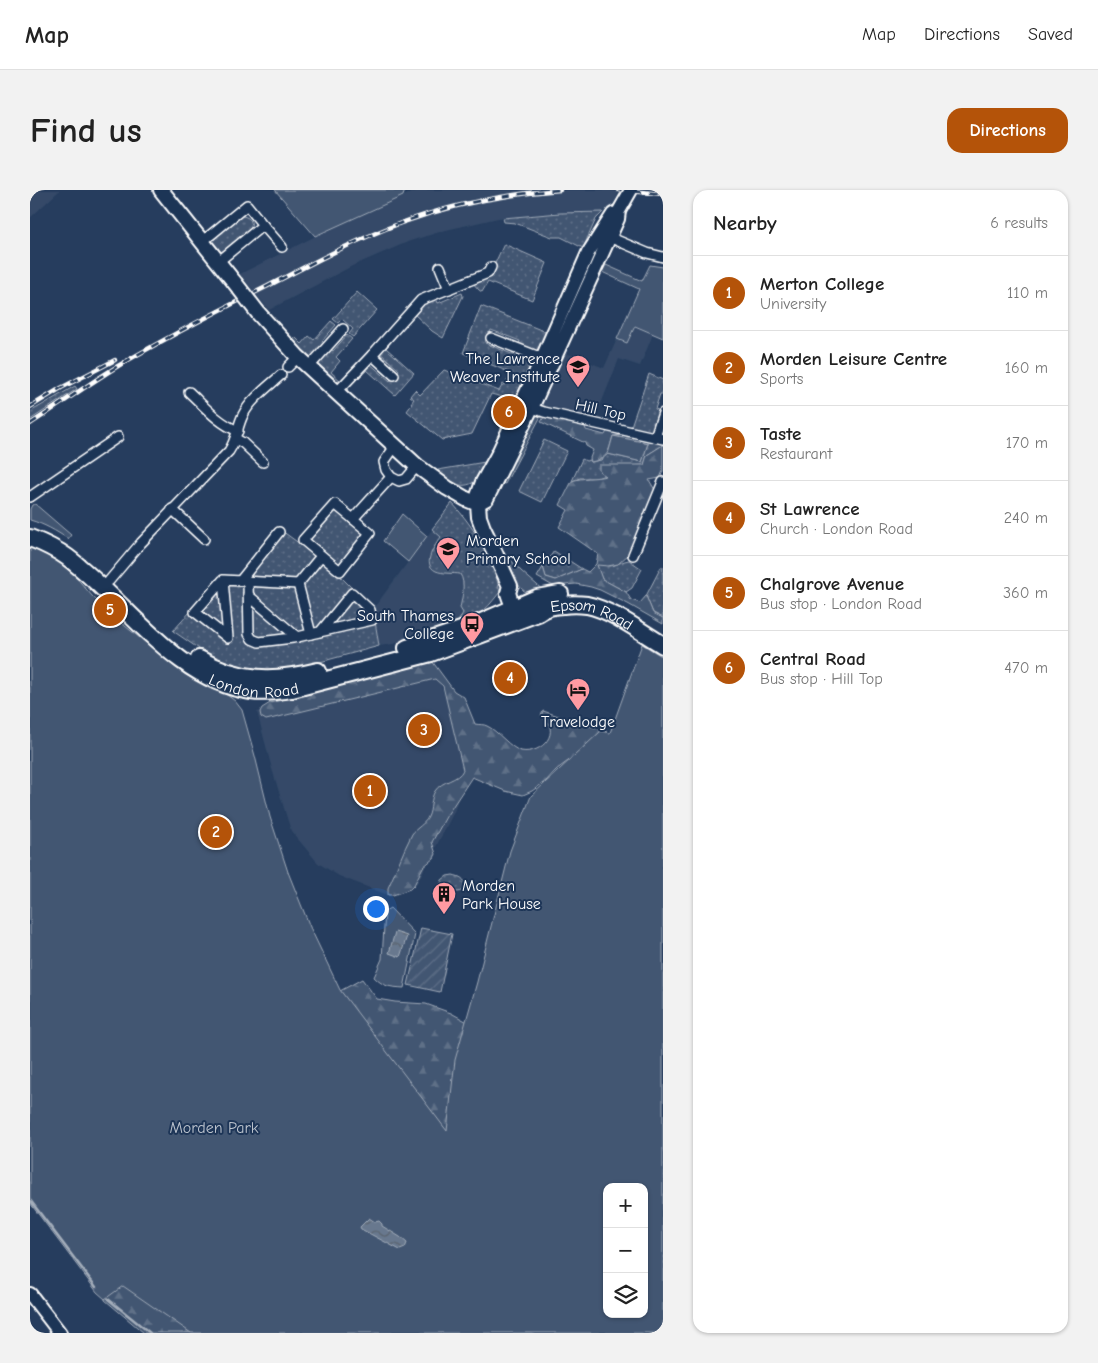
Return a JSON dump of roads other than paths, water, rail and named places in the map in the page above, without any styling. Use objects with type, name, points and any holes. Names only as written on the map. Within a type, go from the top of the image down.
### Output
[{"type":"highway","name":"London Road","points":[[30,528],[40,530],[67,544],[186,650],[218,669],[240,676],[268,679],[315,672],[403,650],[518,611]]},
{"type":"highway","name":"London Road","points":[[30,538],[68,558],[186,664],[218,682],[234,688],[251,691],[270,692],[292,689],[431,653],[518,611]]},
{"type":"highway","name":"Epsom Road","points":[[518,611],[537,598],[551,595],[582,594],[597,597],[663,633]]},
{"type":"highway","name":"Epsom Road","points":[[518,611],[538,613],[544,608],[558,605],[587,605],[612,614],[663,646]]},
{"type":"main road","points":[[160,190],[259,314],[293,362],[308,368],[436,481],[478,504]]},
{"type":"main road","points":[[478,504],[487,499],[559,335],[631,190]]},
{"type":"main road","points":[[518,611],[516,590],[510,586],[479,517],[477,496],[482,482],[527,405],[542,358],[559,335],[590,248],[613,214],[619,211]]},
{"type":"main road","points":[[457,494],[482,482]]},
{"type":"main road","points":[[30,1294],[60,1333]]},
{"type":"street","points":[[202,242],[247,205],[282,247]]},
{"type":"street","points":[[218,262],[263,225]]},
{"type":"street","points":[[609,237],[647,253],[663,257]]},
{"type":"street","points":[[440,267],[449,289]]},
{"type":"street","points":[[336,393],[421,300],[488,273],[491,267]]},
{"type":"street","points":[[308,368],[343,330]]},
{"type":"street","points":[[491,338],[542,358]]},
{"type":"street","points":[[372,355],[394,374]]},
{"type":"street","points":[[108,581],[140,543],[229,451],[237,435],[244,413],[280,374]]},
{"type":"street","points":[[189,392],[237,435],[263,462]]},
{"type":"street","name":"Hill Top","points":[[527,405],[544,412],[659,438]]},
{"type":"street","points":[[659,438],[663,413]]},
{"type":"street","points":[[30,497],[118,437]]},
{"type":"street","points":[[396,446],[384,462],[386,470],[391,477],[399,481],[406,480],[417,466]]},
{"type":"street","points":[[353,519],[391,477]]},
{"type":"street","points":[[634,555],[663,482]]},
{"type":"street","points":[[335,504],[370,533],[340,571],[321,556],[303,540],[335,504]]},
{"type":"street","points":[[172,509],[204,539]]},
{"type":"street","points":[[244,581],[279,532]]},
{"type":"street","points":[[298,584],[321,556]]},
{"type":"street","points":[[223,580],[298,584]]},
{"type":"street","points":[[223,580],[228,628],[228,638],[196,612],[223,580]]},
{"type":"street","points":[[244,581],[248,595],[249,634],[252,639],[259,642],[297,637],[315,633],[372,620],[370,610],[352,593],[315,633]]},
{"type":"street","points":[[298,584],[315,633]]},
{"type":"street","points":[[248,595],[297,637]]},
{"type":"water","points":[[395,932],[407,936],[400,957],[389,953]]},
{"type":"water","points":[[369,1218],[375,1222],[379,1221],[382,1226],[400,1237],[407,1243],[405,1248],[400,1250],[361,1229],[360,1227]]},
{"type":"waterway","points":[[30,1200],[96,1287]]},
{"type":"waterway","points":[[108,1299],[150,1333]]},
{"type":"railway","points":[[30,424],[107,373],[155,345],[317,260],[367,237],[420,216],[459,205],[499,197],[560,190]]},
{"type":"railway","points":[[618,190],[663,194]]},
{"type":"railway","points":[[30,407],[61,388],[115,360]]},
{"type":"place","name":"The Lawrence Weaver Institute","points":[[578,388]]},
{"type":"place","name":"Central Road","points":[[509,412]]},
{"type":"place","name":"Morden Primary School","points":[[448,570]]},
{"type":"place","name":"Chalgrove Avenue","points":[[110,610]]},
{"type":"place","name":"South Thames College","points":[[472,645]]},
{"type":"place","name":"St Lawrence","points":[[510,678]]},
{"type":"place","name":"Travelodge","points":[[578,711]]},
{"type":"place","name":"Taste","points":[[424,730]]},
{"type":"place","name":"Merton College","points":[[370,791]]},
{"type":"place","name":"Morden Leisure Centre","points":[[216,832]]},
{"type":"place","name":"Morden Park House","points":[[444,915]]},
{"type":"park label","name":"Morden Park","points":[[214,1127]]}]
